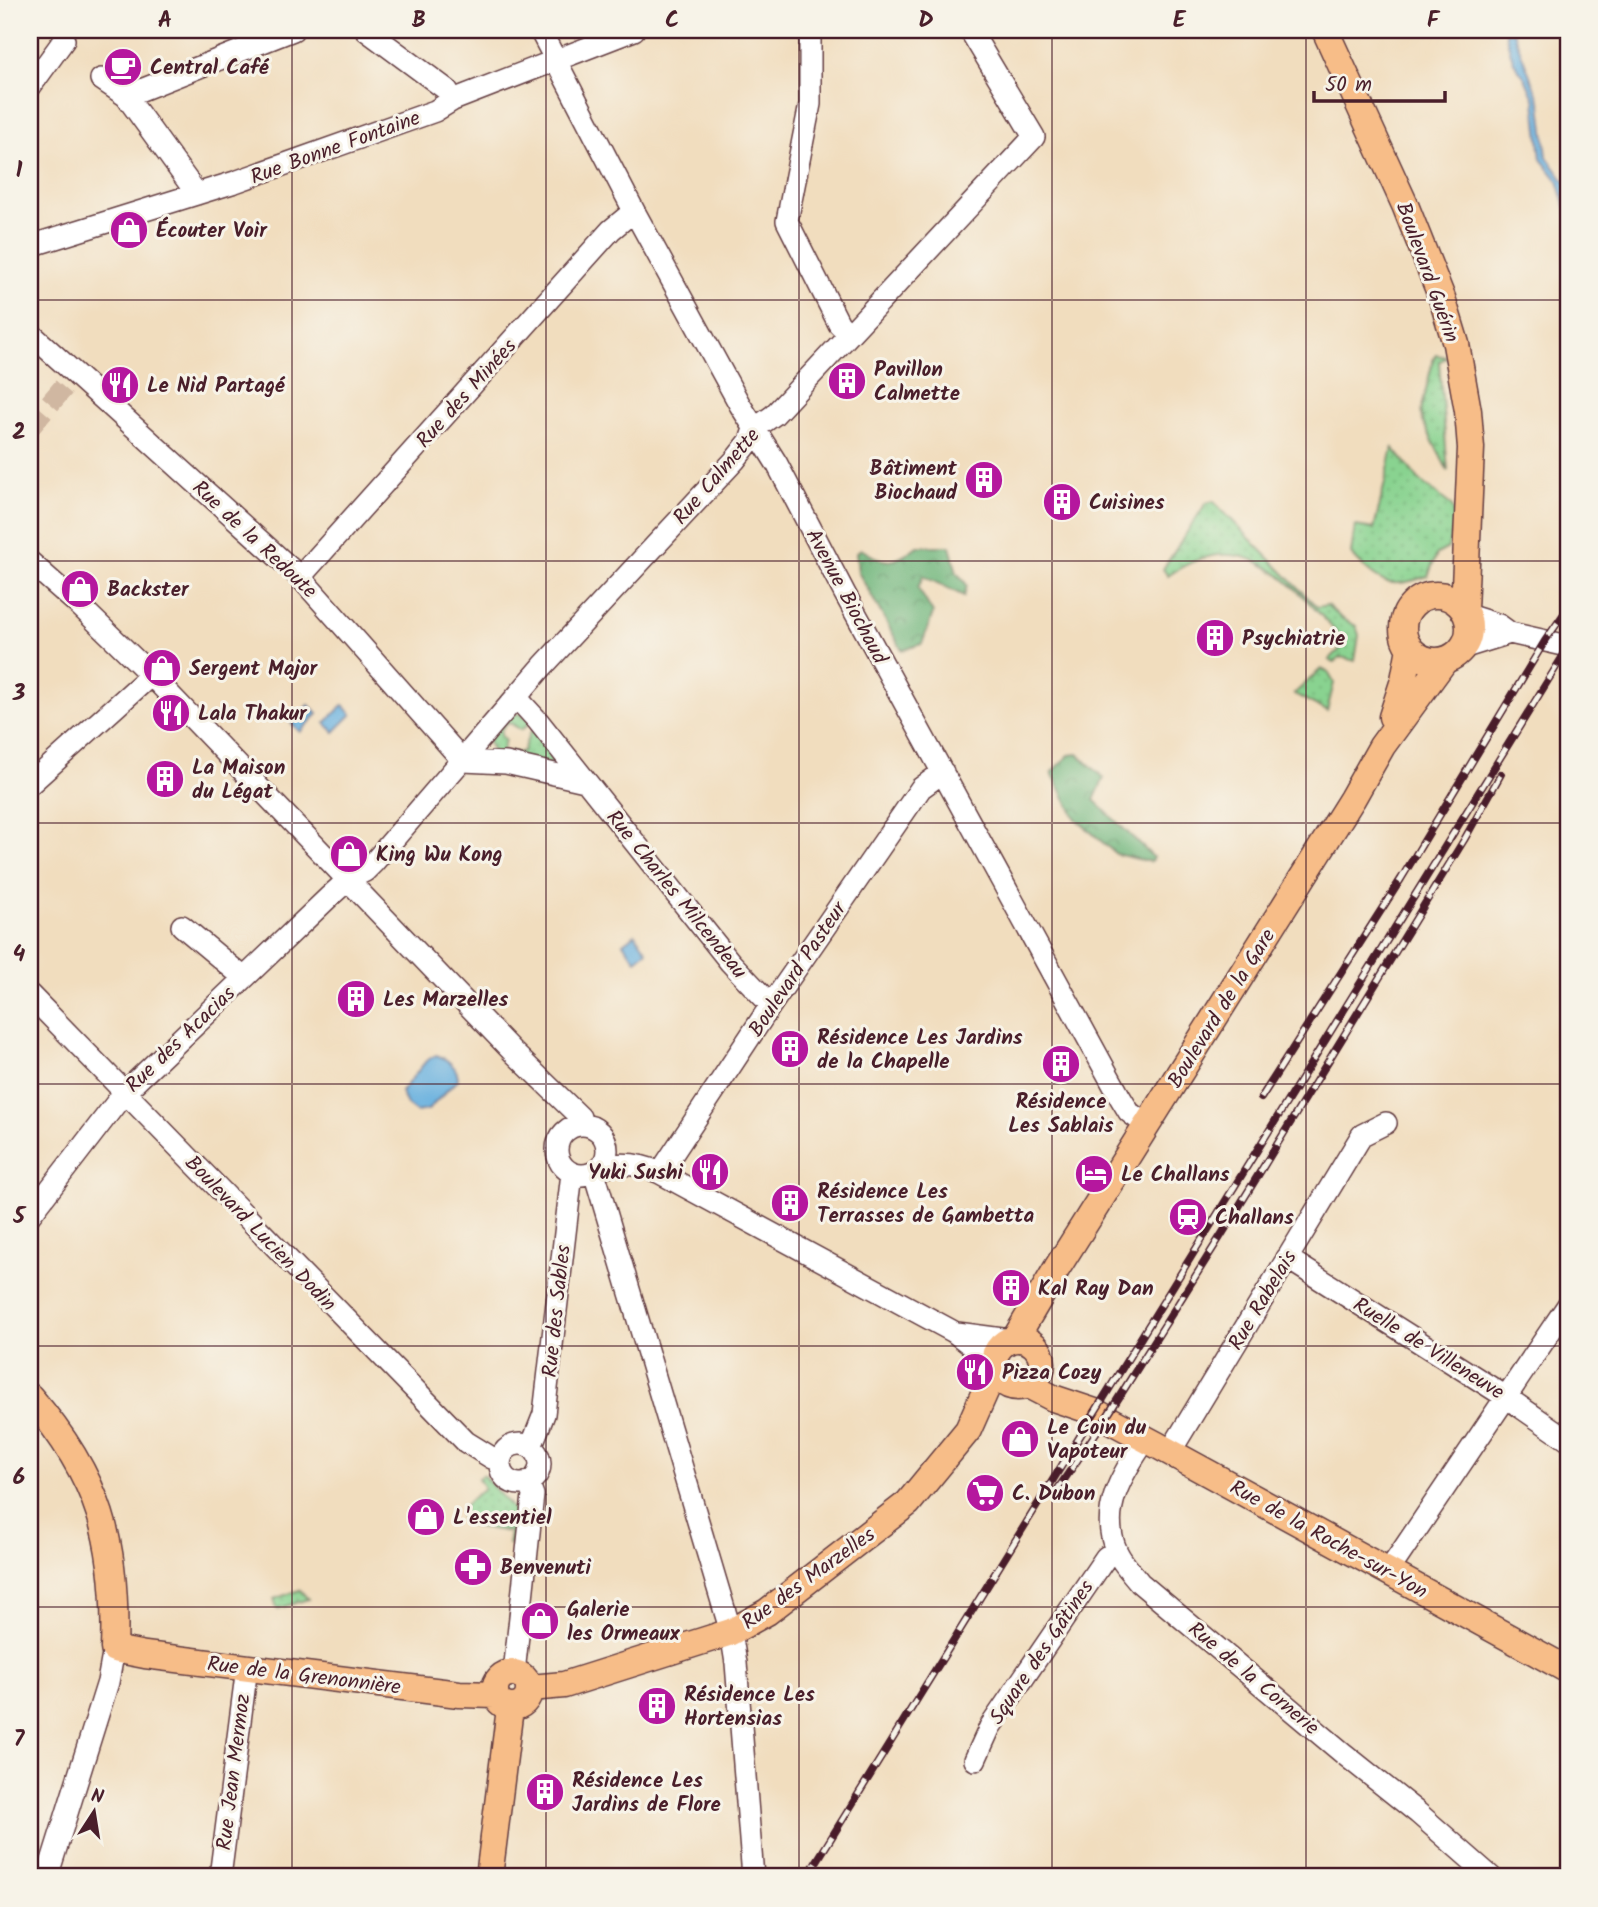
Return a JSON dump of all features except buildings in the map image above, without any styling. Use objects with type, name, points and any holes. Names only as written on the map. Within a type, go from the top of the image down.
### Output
[{"type":"main road","name":"Boulevard Guérin","points":[[1325,30],[1405,205],[1442,298],[1456,344],[1468,411],[1471,448],[1465,613]]},
{"type":"main road","name":"Boulevard Guérin","points":[[1429,595],[1446,573],[1467,530]]},
{"type":"main road","points":[[1382,746],[1453,654],[1469,632],[1465,613],[1449,597],[1429,595],[1415,602],[1404,618],[1404,638],[1410,648],[1425,659],[1453,654]]},
{"type":"main road","points":[[1382,746],[1402,690],[1410,648]]},
{"type":"main road","name":"Boulevard de la Gare","points":[[1013,1339],[1352,799],[1382,746]]},
{"type":"main road","name":"Boulevard de la Gare","points":[[1041,1357],[1046,1307],[1057,1268]]},
{"type":"main road","points":[[1013,1339],[1030,1342],[1041,1357],[1039,1376],[1023,1386],[1003,1382],[994,1366],[998,1349],[1013,1339]]},
{"type":"main road","name":"Rue de la Roche-sur-Yon","points":[[1041,1357],[1063,1390],[1089,1410]]},
{"type":"main road","name":"Rue des Marzelles","points":[[968,1430],[994,1366]]},
{"type":"main road","name":"Rue de la Roche-sur-Yon","points":[[1023,1386],[1089,1410],[1146,1439],[1568,1670]]},
{"type":"main road","name":"Rue des Marzelles","points":[[522,1680],[564,1685],[731,1632],[767,1612],[908,1503],[968,1430],[1004,1404],[1023,1386]]},
{"type":"main road","points":[[30,1397],[63,1437],[90,1483],[101,1511],[114,1591],[114,1649]]},
{"type":"main road","name":"Rue de la Grenonnière","points":[[114,1649],[145,1656],[503,1701]]},
{"type":"main road","points":[[489,1877],[503,1701],[525,1703],[522,1680]]},
{"type":"street","points":[[126,96],[293,30]]},
{"type":"street","points":[[366,30],[447,90],[453,100]]},
{"type":"street","name":"Avenue Biochaud","points":[[540,30],[634,211],[754,429],[777,464],[845,594],[1120,1097],[1129,1112],[1146,1125]]},
{"type":"street","name":"Rue Bonne Fontaine","points":[[30,246],[235,182],[435,111],[453,100],[634,30]]},
{"type":"street","points":[[810,30],[810,104],[787,221],[839,324],[849,334]]},
{"type":"street","name":"Rue Calmette","points":[[463,761],[516,697],[735,460],[750,441],[754,429],[774,415],[1034,137],[970,30]]},
{"type":"street","points":[[30,87],[64,40]]},
{"type":"street","points":[[101,79],[126,96],[197,194]]},
{"type":"street","name":"Rue des Minées","points":[[300,578],[611,230],[634,211]]},
{"type":"street","name":"Rue de la Redoute","points":[[30,333],[300,578],[463,761]]},
{"type":"street","points":[[30,562],[82,607],[151,675],[513,1052],[580,1117],[582,1125]]},
{"type":"street","points":[[1465,613],[1499,625],[1510,633],[1568,646]]},
{"type":"street","points":[[1453,654],[1510,633]]},
{"type":"street","points":[[30,784],[151,675]]},
{"type":"street","name":"Rue Charles Milcendeau","points":[[516,697],[730,962],[771,1005]]},
{"type":"street","points":[[349,879],[365,871],[463,761],[506,763],[585,781]]},
{"type":"street","name":"Boulevard Pasteur","points":[[653,1170],[921,788],[943,772]]},
{"type":"street","name":"Rue des Acacias","points":[[30,1215],[124,1093],[349,879]]},
{"type":"street","points":[[182,926],[243,977]]},
{"type":"street","name":"Boulevard Lucien Dodin","points":[[30,995],[466,1442],[500,1460]]},
{"type":"street","name":"Rue Rabelais","points":[[1170,1452],[1362,1135],[1386,1123]]},
{"type":"street","points":[[653,1170],[616,1164],[583,1175],[572,1173],[559,1161],[557,1145],[566,1130],[582,1125],[597,1130],[607,1144],[637,1156],[653,1170],[954,1332],[994,1366]]},
{"type":"street","points":[[597,1170],[605,1160],[607,1144]]},
{"type":"street","points":[[597,1170],[731,1632],[736,1663],[753,1877]]},
{"type":"street","name":"Rue des Sables","points":[[531,1447],[544,1414],[572,1173]]},
{"type":"street","name":"Ruelle de Villeneuve","points":[[1287,1258],[1506,1397],[1568,1440]]},
{"type":"street","points":[[1388,1572],[1568,1305]]},
{"type":"street","points":[[954,1332],[1013,1339]]},
{"type":"street","name":"Rue de la Cornerie","points":[[1146,1439],[1119,1480],[1111,1504],[1111,1530],[1116,1550],[1140,1583],[1418,1813],[1491,1877]]},
{"type":"street","points":[[512,1446],[531,1447],[540,1463],[537,1474],[528,1482],[516,1484],[510,1481],[501,1472],[502,1454],[512,1446]]},
{"type":"street","points":[[522,1680],[533,1495],[528,1482]]},
{"type":"street","name":"Square des Gâtines","points":[[975,1760],[990,1727],[1106,1557],[1116,1550]]},
{"type":"street","points":[[47,1877],[108,1682],[114,1649]]},
{"type":"street","name":"Rue Jean Mermoz","points":[[220,1877],[247,1667]]},
{"type":"green space","points":[[1436,355],[1447,357],[1439,362],[1448,471],[1423,422],[1421,412]]},
{"type":"green space","points":[[1393,448],[1419,480],[1451,505],[1455,515],[1448,548],[1437,554],[1428,576],[1402,583],[1385,582],[1377,578],[1351,554],[1355,526],[1374,529]]},
{"type":"green space","points":[[1213,501],[1317,607],[1327,605],[1341,618],[1356,626],[1359,635],[1355,661],[1341,657],[1334,663],[1329,660],[1346,643],[1288,583],[1268,568],[1246,558],[1222,555],[1197,560],[1168,576],[1163,569],[1206,503]]},
{"type":"green space","points":[[917,546],[950,546],[957,573],[967,585],[964,596],[923,576],[918,588],[933,613],[922,644],[902,650],[858,572],[856,553],[861,549],[877,558],[890,561],[902,557]]},
{"type":"green space","points":[[1321,669],[1328,672],[1334,683],[1327,711],[1294,694]]},
{"type":"green space","points":[[522,714],[531,722],[521,730],[510,723],[505,725],[501,730],[501,736],[505,739],[501,756],[494,754],[488,742],[490,738],[503,721]]},
{"type":"green space","points":[[536,729],[555,757],[553,762],[548,766],[509,758],[510,751],[523,751],[530,732]]},
{"type":"green space","points":[[1078,754],[1104,778],[1094,800],[1153,857],[1151,862],[1116,854],[1076,819],[1052,773],[1069,755]]},
{"type":"green space","points":[[483,1475],[516,1513],[512,1544],[508,1544],[510,1532],[472,1526],[461,1520],[462,1510],[484,1488],[478,1478]]},
{"type":"green space","points":[[300,1590],[308,1599],[277,1609],[274,1599]]},
{"type":"water","points":[[1505,32],[1513,32],[1541,104],[1547,157],[1566,183],[1568,215],[1558,181],[1541,159],[1535,101],[1525,78],[1513,61]]},
{"type":"water","points":[[309,705],[318,714],[300,732],[291,723]]},
{"type":"water","points":[[343,705],[352,714],[334,732],[325,723]]},
{"type":"water","points":[[635,934],[647,951],[636,960],[623,943]]},
{"type":"water","points":[[436,1055],[451,1064],[458,1079],[428,1110],[416,1112],[407,1105],[401,1092],[426,1061]]},
{"type":"tunnel","points":[[30,427],[75,374]]},
{"type":"railway","points":[[1261,1098],[1401,879],[1545,641],[1568,608]]},
{"type":"railway","points":[[807,1877],[1568,648]]},
{"type":"railway","points":[[1053,1496],[1106,1418],[1222,1234],[1464,840],[1501,774]]},
{"type":"place","name":"Central Café","points":[[123,67]]},
{"type":"place","name":"Écouter Voir","points":[[129,230]]},
{"type":"place","name":"Pavillon Calmette","points":[[847,381]]},
{"type":"place","name":"Le Nid Partagé","points":[[120,385]]},
{"type":"place","name":"Bâtiment Biochaud","points":[[984,480]]},
{"type":"place","name":"Cuisines","points":[[1062,502]]},
{"type":"place","name":"Backster","points":[[80,589]]},
{"type":"place","name":"Psychiatrie","points":[[1215,638]]},
{"type":"place","name":"Sergent Major","points":[[162,668]]},
{"type":"place","name":"Lala Thakur","points":[[171,713]]},
{"type":"place","name":"La Maison du Légat","points":[[165,779]]},
{"type":"place","name":"King Wu Kong","points":[[349,854]]},
{"type":"place","name":"Les Marzelles","points":[[356,999]]},
{"type":"place","name":"Résidence Les Jardins de la Chapelle","points":[[790,1049]]},
{"type":"place","name":"Résidence Les Sablais","points":[[1061,1064]]},
{"type":"place","name":"Yuki Sushi","points":[[710,1172]]},
{"type":"place","name":"Le Challans","points":[[1094,1174]]},
{"type":"place","name":"Résidence Les Terrasses de Gambetta","points":[[790,1203]]},
{"type":"place","name":"Challans","points":[[1188,1217]]},
{"type":"place","name":"Kal Ray Dan","points":[[1011,1288]]},
{"type":"place","name":"Pizza Cozy","points":[[975,1372]]},
{"type":"place","name":"Le Coin du Vapoteur","points":[[1020,1439]]},
{"type":"place","name":"C. Dubon","points":[[985,1493]]},
{"type":"place","name":"L'essentiel","points":[[426,1517]]},
{"type":"place","name":"Benvenuti","points":[[473,1567]]},
{"type":"place","name":"Galerie les Ormeaux","points":[[540,1621]]},
{"type":"place","name":"Résidence Les Hortensias","points":[[657,1706]]},
{"type":"place","name":"Résidence Les Jardins de Flore","points":[[545,1792]]}]
